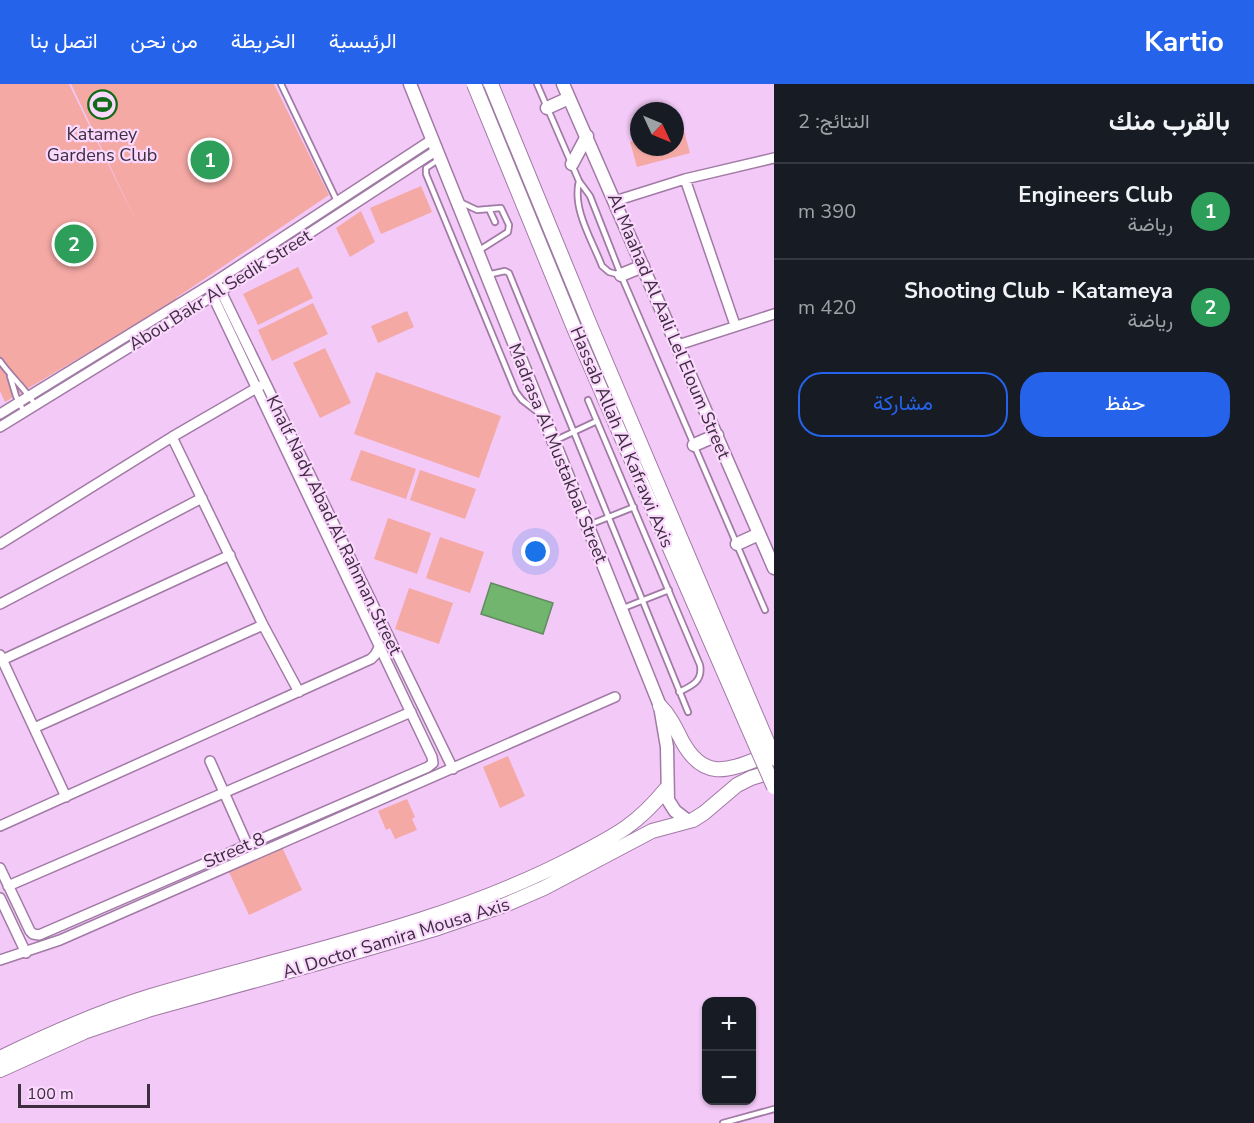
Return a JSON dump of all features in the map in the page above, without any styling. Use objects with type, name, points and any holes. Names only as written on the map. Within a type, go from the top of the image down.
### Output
[{"type":"main road","name":"Hassab Allah Al Kafrawi Axis","points":[[474,84],[574,328],[774,787]]},
{"type":"main road","name":"Hassab Allah Al Kafrawi Axis","points":[[491,84],[590,325],[774,758]]},
{"type":"main road","points":[[660,706],[691,755],[696,761],[709,768],[716,770],[731,768],[774,752]]},
{"type":"main road","name":"Al Doctor Samira Mousa Axis","points":[[0,1070],[84,1032],[151,1009],[329,960],[482,913],[544,888],[652,831],[688,821],[704,813],[737,784],[774,771]]},
{"type":"main road","name":"Al Doctor Samira Mousa Axis","points":[[0,1058],[81,1021],[148,997],[401,925],[480,899],[538,876],[620,833],[640,818],[666,789]]},
{"type":"street","name":"Madrasa Al Mustakbal Street","points":[[410,84],[660,706],[666,747],[668,800],[672,808],[688,821]]},
{"type":"street","name":"Al Maahad Al Aali Lel Eloum Street","points":[[563,84],[774,568]]},
{"type":"street","points":[[547,108],[569,98]]},
{"type":"street","points":[[572,164],[587,136]]},
{"type":"street","name":"Abou Bakr Al Sedik Street","points":[[0,414],[216,281],[416,150],[437,149]]},
{"type":"street","name":"Abou Bakr Al Sedik Street","points":[[0,427],[221,291],[437,149]]},
{"type":"street","points":[[416,150],[421,161]]},
{"type":"street","points":[[615,201],[685,179],[774,158]]},
{"type":"street","points":[[685,179],[735,325]]},
{"type":"street","points":[[621,275],[643,266]]},
{"type":"street","name":"Khalf Nady Abad Al Rahman Street","points":[[216,281],[261,386],[432,757]]},
{"type":"street","name":"Khalf Nady Abad Al Rahman Street","points":[[208,286],[261,386],[453,769]]},
{"type":"street","points":[[678,345],[774,314]]},
{"type":"street","points":[[0,544],[172,437],[261,386]]},
{"type":"street","points":[[694,445],[717,435]]},
{"type":"street","points":[[172,437],[263,625],[299,692]]},
{"type":"street","points":[[0,604],[202,498]]},
{"type":"street","points":[[737,544],[759,534]]},
{"type":"street","points":[[66,797],[1,658],[230,555]]},
{"type":"street","points":[[34,728],[263,625]]},
{"type":"street","points":[[0,826],[373,658],[381,650],[393,648]]},
{"type":"street","points":[[0,960],[60,940],[615,697]]},
{"type":"street","points":[[0,868],[8,885],[411,712]]},
{"type":"street","name":"Street 8","points":[[8,885],[30,930],[33,934],[39,935],[428,767],[433,763],[432,757]]},
{"type":"street","points":[[210,760],[247,844]]},
{"type":"street","points":[[0,898],[26,953]]},
{"type":"lane","points":[[281,84],[338,202]]},
{"type":"lane","points":[[537,84],[579,181],[590,196],[621,275],[765,610]]},
{"type":"lane","points":[[437,149],[426,168],[426,174],[516,392],[522,400],[544,417]]},
{"type":"lane","points":[[579,181],[577,195],[579,207],[602,266],[613,274],[621,275]]},
{"type":"lane","points":[[458,201],[473,209],[499,208],[504,212],[509,230],[478,251]]},
{"type":"lane","points":[[489,209],[495,222]]},
{"type":"lane","points":[[487,275],[509,272],[688,712]]},
{"type":"lane","points":[[0,361],[10,376],[24,412]]},
{"type":"lane","points":[[10,376],[21,385],[35,405]]},
{"type":"lane","points":[[588,400],[669,590],[701,672],[698,681],[679,693]]},
{"type":"lane","points":[[554,441],[597,421]]},
{"type":"lane","points":[[587,526],[634,507]]},
{"type":"lane","points":[[621,609],[669,590]]},
{"type":"lane","points":[[723,1123],[774,1109]]},
{"type":"shaded area","points":[[0,84],[69,84],[137,223],[71,84],[274,84],[329,195],[176,298],[177,300],[5,402],[0,391]]},
{"type":"shaded area","points":[[684,131],[690,153],[684,155]]},
{"type":"shaded area","points":[[634,156],[679,156],[637,167]]},
{"type":"shaded area","points":[[421,186],[432,212],[381,234],[370,208]]},
{"type":"shaded area","points":[[361,211],[375,242],[350,257],[336,228]]},
{"type":"shaded area","points":[[298,267],[313,298],[258,325],[243,294]]},
{"type":"shaded area","points":[[313,303],[328,334],[272,361],[258,330]]},
{"type":"shaded area","points":[[407,311],[414,327],[378,343],[371,326]]},
{"type":"shaded area","points":[[325,348],[351,403],[320,418],[293,363]]},
{"type":"shaded area","points":[[376,372],[501,416],[479,478],[354,434]]},
{"type":"shaded area","points":[[361,450],[416,469],[406,499],[350,480]]},
{"type":"shaded area","points":[[420,470],[476,489],[465,519],[410,500]]},
{"type":"shaded area","points":[[388,518],[431,533],[417,574],[374,559]]},
{"type":"shaded area","points":[[440,537],[484,552],[470,593],[426,578]]},
{"type":"shaded area","points":[[491,583],[553,603],[543,634],[481,614]]},
{"type":"shaded area","points":[[409,588],[453,603],[439,644],[395,629]]},
{"type":"shaded area","points":[[508,756],[525,796],[500,808],[483,767]]},
{"type":"shaded area","points":[[407,799],[415,817],[412,819],[417,830],[395,839],[390,828],[386,830],[378,811]]},
{"type":"shaded area","points":[[281,845],[302,890],[249,915],[228,870]]},
{"type":"place","name":"Katamey Gardens Club","points":[[102,105]]},
{"type":"place","name":"Engineers Club","points":[[210,160]]},
{"type":"place","name":"Shooting Club - Katameya","points":[[74,244]]}]
